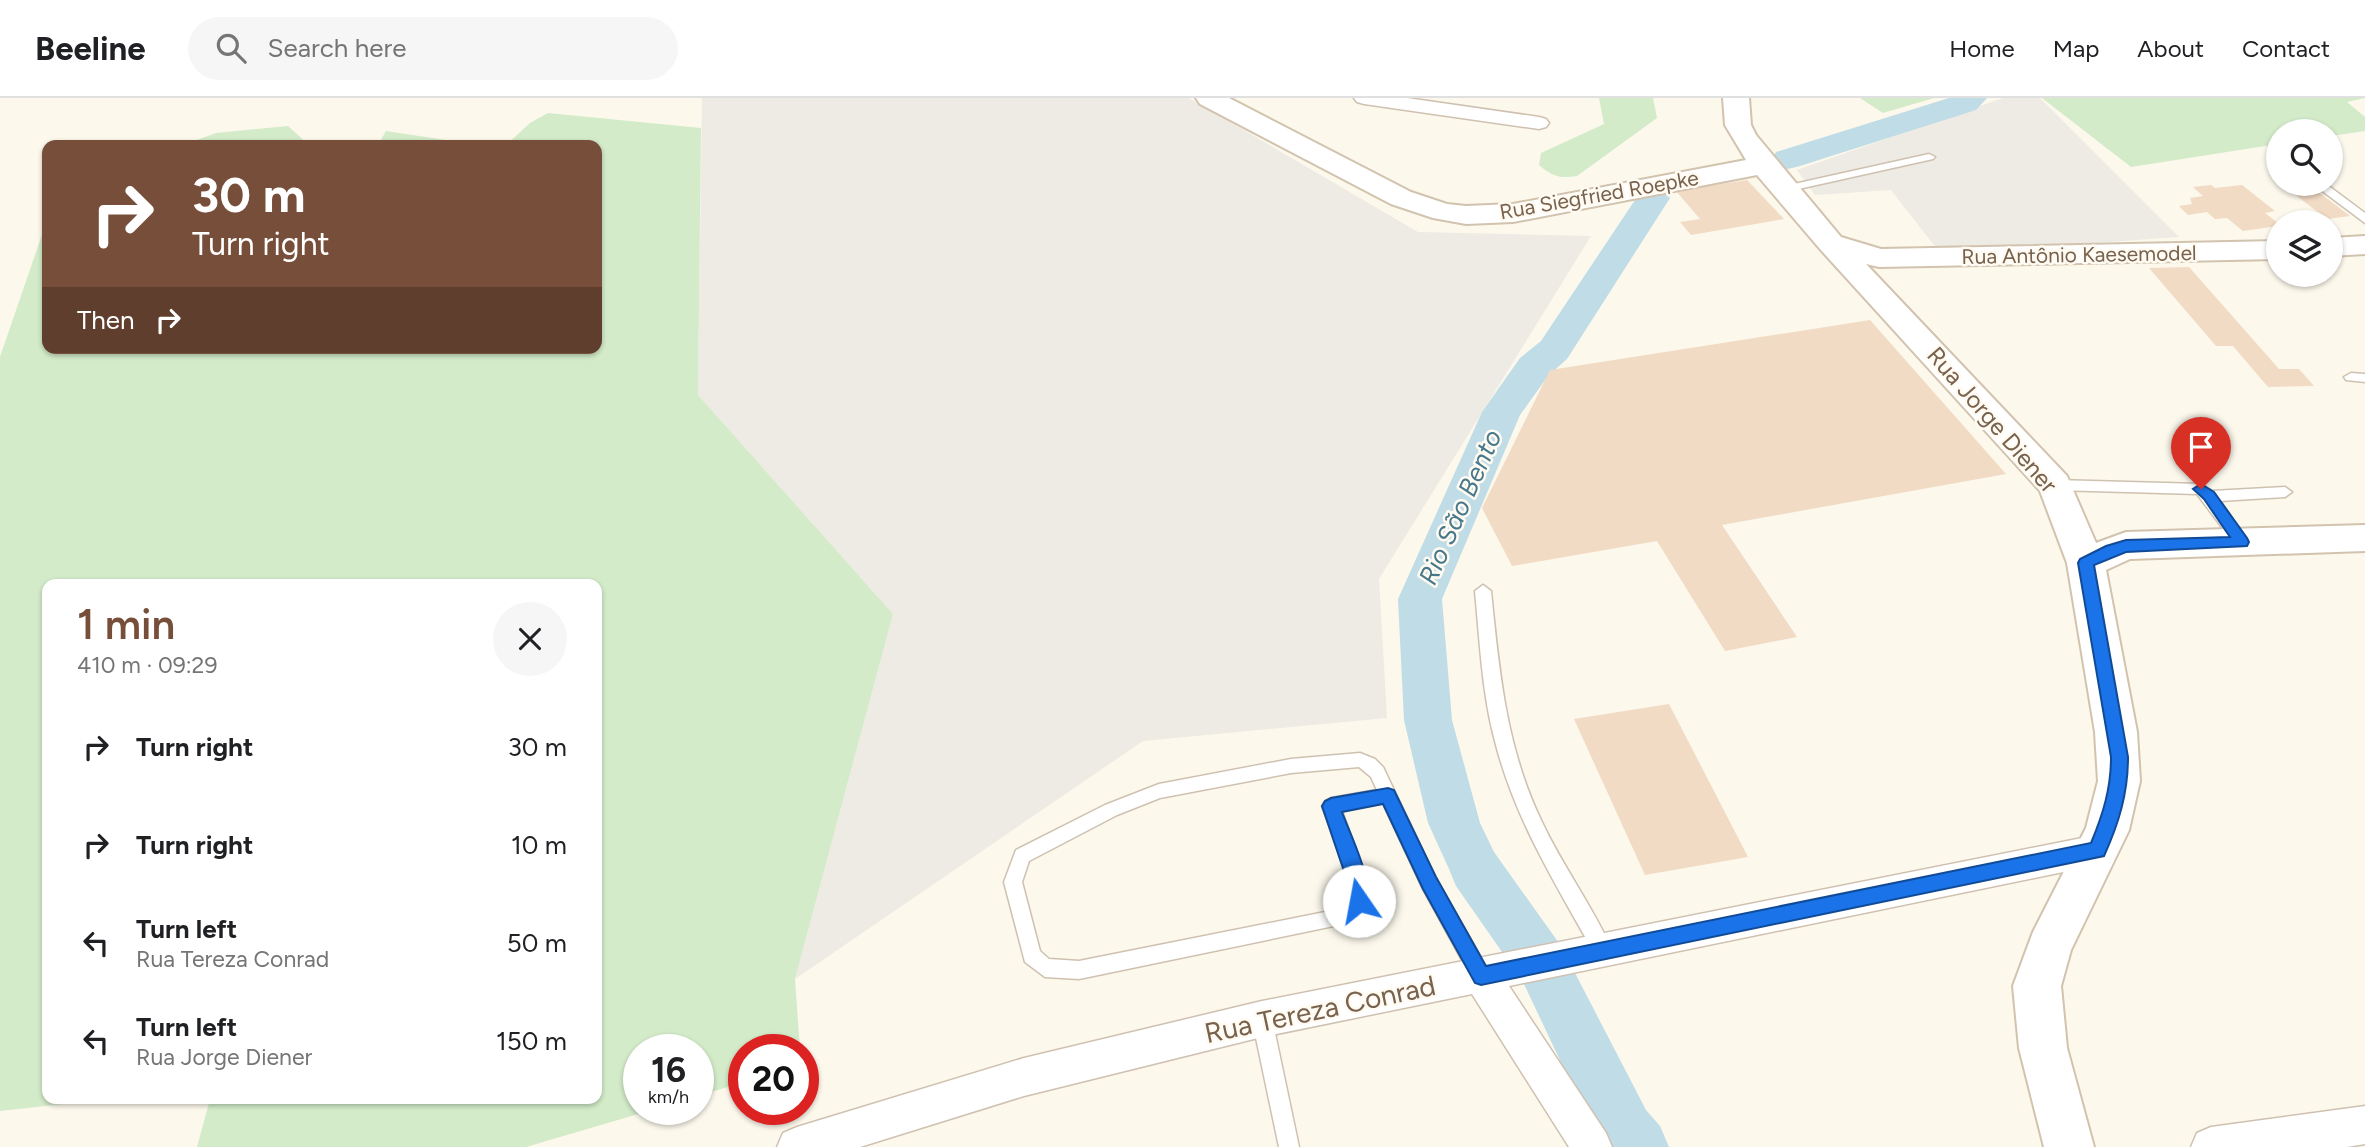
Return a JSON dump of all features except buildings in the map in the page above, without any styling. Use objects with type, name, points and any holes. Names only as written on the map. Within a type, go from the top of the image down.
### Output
[{"type":"street","name":"Rua Siegfried Roepke","points":[[1209,98],[1379,189],[1422,206],[1466,215],[1513,214],[1764,165]]},
{"type":"street","points":[[1364,98],[1539,123]]},
{"type":"street","name":"Rua Jorge Diener","points":[[1736,98],[1738,125],[1764,165],[1830,243],[1871,267],[2061,497],[2086,563],[2119,757],[2119,780],[2115,806],[2097,850],[2049,947],[2037,986],[2043,1048],[2069,1147]]},
{"type":"street","points":[[2343,246],[2365,245]]},
{"type":"street","name":"Rua Antônio Kaesemodel","points":[[1871,267],[2266,251]]},
{"type":"street","points":[[2061,497],[2104,536],[2126,546]]},
{"type":"street","points":[[2086,563],[2111,550],[2126,546],[2365,538]]},
{"type":"street","name":"Rua Tereza Conrad","points":[[797,1147],[1024,1077],[1262,1019],[1495,974],[2097,850]]},
{"type":"street","points":[[1495,974],[1592,1147]]},
{"type":"street","points":[[2211,1147],[2365,1125]]},
{"type":"lane","points":[[1785,188],[1929,158]]},
{"type":"lane","points":[[2335,196],[2365,219]]},
{"type":"lane","points":[[2061,497],[2201,489],[2209,496],[2241,542]]},
{"type":"lane","points":[[2209,496],[2285,492]]},
{"type":"lane","points":[[1483,591],[1496,707],[1517,786],[1590,954]]},
{"type":"lane","points":[[1388,795],[1331,806],[1359,886],[1359,901],[1351,915],[1079,970],[1045,968],[1032,956],[1013,882],[1022,856],[1111,810],[1159,791],[1291,766],[1360,760],[1370,764],[1377,772],[1388,795],[1429,883],[1495,974]]},
{"type":"lane","points":[[1262,1019],[1289,1147]]},
{"type":"shaded area","points":[[702,98],[1189,98],[1418,232],[1591,236],[1379,579],[1387,718],[1143,741],[795,979],[893,614],[698,395]]},
{"type":"shaded area","points":[[2003,98],[2040,98],[2179,237],[1941,254],[1891,190],[1815,195],[1797,170]]},
{"type":"green space","points":[[1599,98],[1653,98],[1657,118],[1577,176],[1556,176],[1539,165],[1541,153],[1604,124]]},
{"type":"green space","points":[[1860,98],[1934,98],[1883,113]]},
{"type":"green space","points":[[2042,98],[2365,98],[2347,102],[2365,117],[2365,131],[2343,134],[2343,119],[2266,119],[2266,146],[2131,167]]},
{"type":"green space","points":[[548,113],[701,128],[698,395],[893,614],[795,979],[799,1034],[728,1034],[728,1087],[714,1091],[714,1034],[623,1034],[623,1119],[526,1147],[197,1147],[209,1104],[602,1104],[602,579],[42,579],[42,1104],[64,1104],[0,1111],[0,357],[42,235],[42,354],[602,354],[602,140],[511,140],[530,123]]},
{"type":"green space","points":[[288,126],[303,140],[197,140],[216,133]]},
{"type":"green space","points":[[386,131],[446,140],[381,140]]},
{"type":"waterway","name":"Rio São Bento","points":[[1788,159],[1965,103],[1972,98]]},
{"type":"waterway","name":"Rio São Bento","points":[[1639,1147],[1625,1131],[1542,964],[1475,869],[1454,823],[1428,720],[1420,599],[1502,412],[1534,367],[1554,350],[1653,198]]},
{"type":"route","points":[[1359,901],[1359,886],[1331,806],[1388,795],[1429,883],[1481,976],[2097,850],[2115,806],[2119,757],[2086,563],[2111,550],[2126,546],[2241,542],[2227,519],[2201,489]]}]
